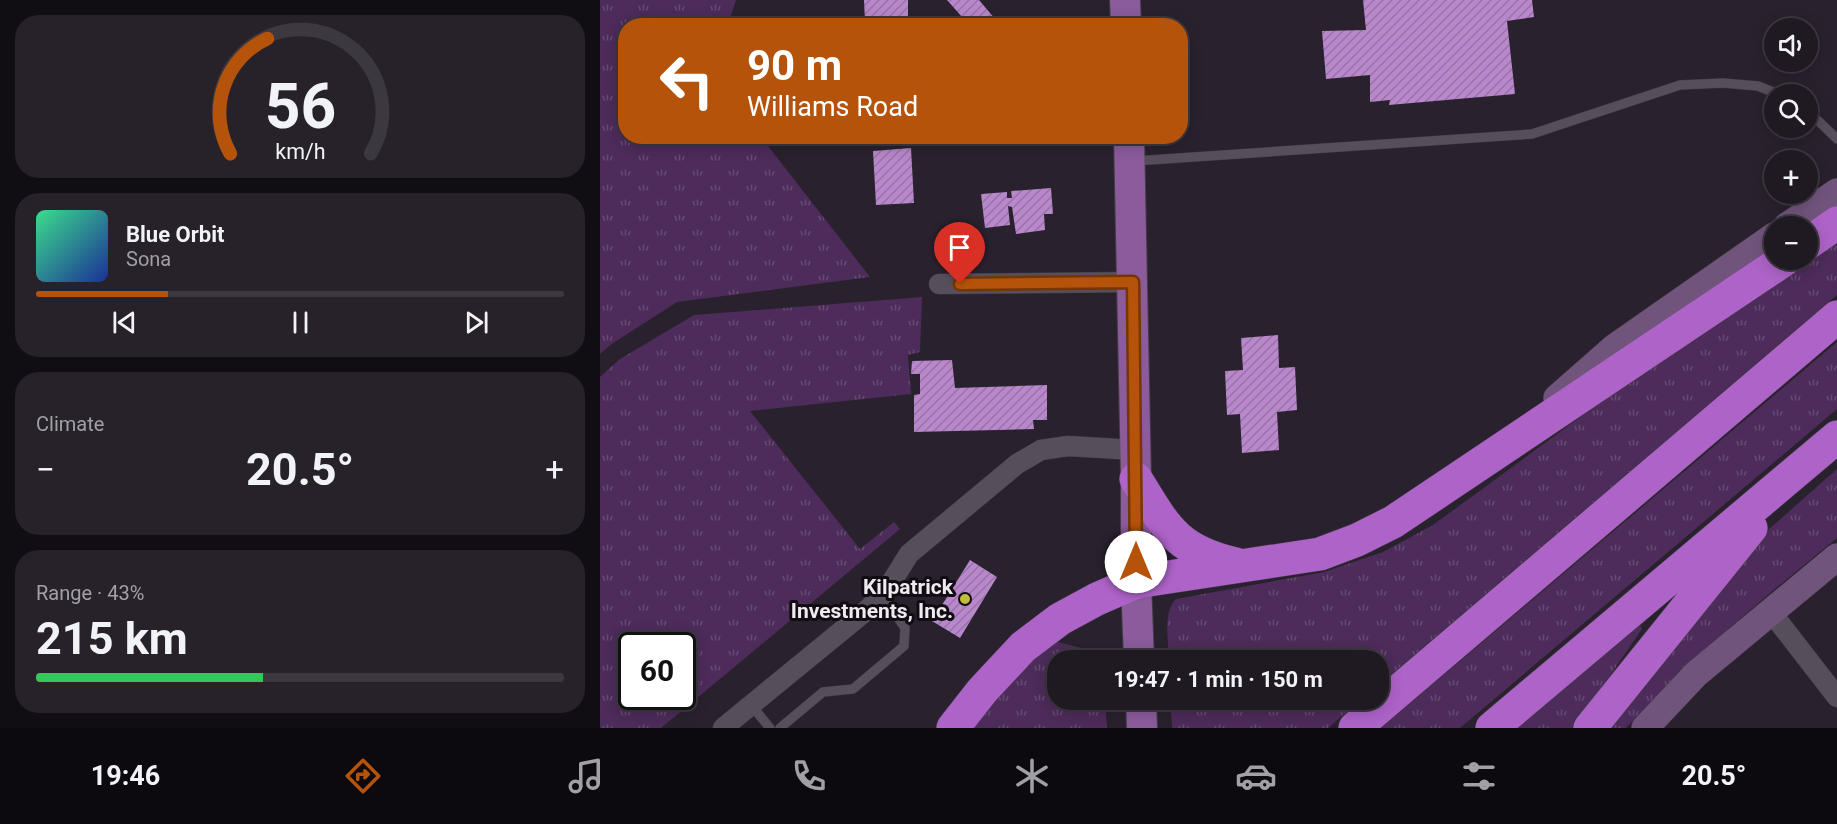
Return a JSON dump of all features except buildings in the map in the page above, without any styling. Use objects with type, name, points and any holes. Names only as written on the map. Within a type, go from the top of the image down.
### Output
[{"type":"highway","points":[[1818,236],[1837,224]]},
{"type":"highway","points":[[954,728],[982,691],[1023,646],[1060,619],[1136,582],[1320,554],[1357,540],[1393,522],[1769,270]]},
{"type":"highway","points":[[1355,728],[1837,317]]},
{"type":"highway","points":[[1492,728],[1837,437]]},
{"type":"highway","points":[[1136,465],[1157,513],[1175,536],[1195,551],[1218,560],[1244,566]]},
{"type":"highway","points":[[1590,728],[1798,470]]},
{"type":"main road","points":[[1125,0],[1126,18]]},
{"type":"main road","points":[[1130,149],[1139,650]]},
{"type":"main road","points":[[1802,216],[1837,192]]},
{"type":"main road","points":[[1485,461],[1615,347],[1764,243]]},
{"type":"main road","points":[[1645,728],[1696,674],[1837,557]]},
{"type":"main road","points":[[1141,710],[1142,728]]},
{"type":"street","points":[[939,284],[1133,282]]},
{"type":"street","points":[[723,728],[867,610],[899,574],[909,554],[1017,464],[1041,450],[1068,446],[1136,465]]},
{"type":"street","points":[[1771,612],[1837,697]]},
{"type":"lane","points":[[1130,149],[1532,134],[1680,85],[1723,83],[1764,88]]},
{"type":"lane","points":[[1818,121],[1837,139]]},
{"type":"lane","points":[[780,728],[823,692],[853,688],[904,646],[905,628],[882,595]]},
{"type":"lane","points":[[751,705],[770,728]]},
{"type":"green space","points":[[600,0],[736,0],[730,18],[618,18],[618,144],[766,144],[870,277],[677,302],[610,345],[600,354]]},
{"type":"green space","points":[[1837,237],[1837,295],[1389,676],[1389,650],[1169,650],[1169,612],[1176,599],[1324,572],[1383,552],[1433,525],[1646,369],[1789,270],[1818,270],[1818,250]]},
{"type":"green space","points":[[922,297],[920,352],[908,355],[911,394],[750,411],[860,549],[894,522],[900,529],[696,699],[696,632],[618,632],[618,710],[683,710],[661,728],[600,728],[600,377],[620,359],[694,315]]},
{"type":"green space","points":[[1837,342],[1837,409],[1460,728],[1381,728]]},
{"type":"green space","points":[[1837,469],[1837,538],[1702,653],[1626,728],[1603,728],[1751,545]]},
{"type":"green space","points":[[1639,623],[1642,629],[1574,728],[1515,728]]},
{"type":"green space","points":[[1058,642],[1083,650],[1047,650],[1047,710],[1106,710],[1107,728],[968,728],[1048,643]]},
{"type":"green space","points":[[1171,710],[1349,710],[1328,728],[1172,728]]},
{"type":"place","name":"Kilpatrick Investments, Inc.","points":[[965,599]]},
{"type":"route","points":[[960,284],[1133,282],[1136,562]]}]
